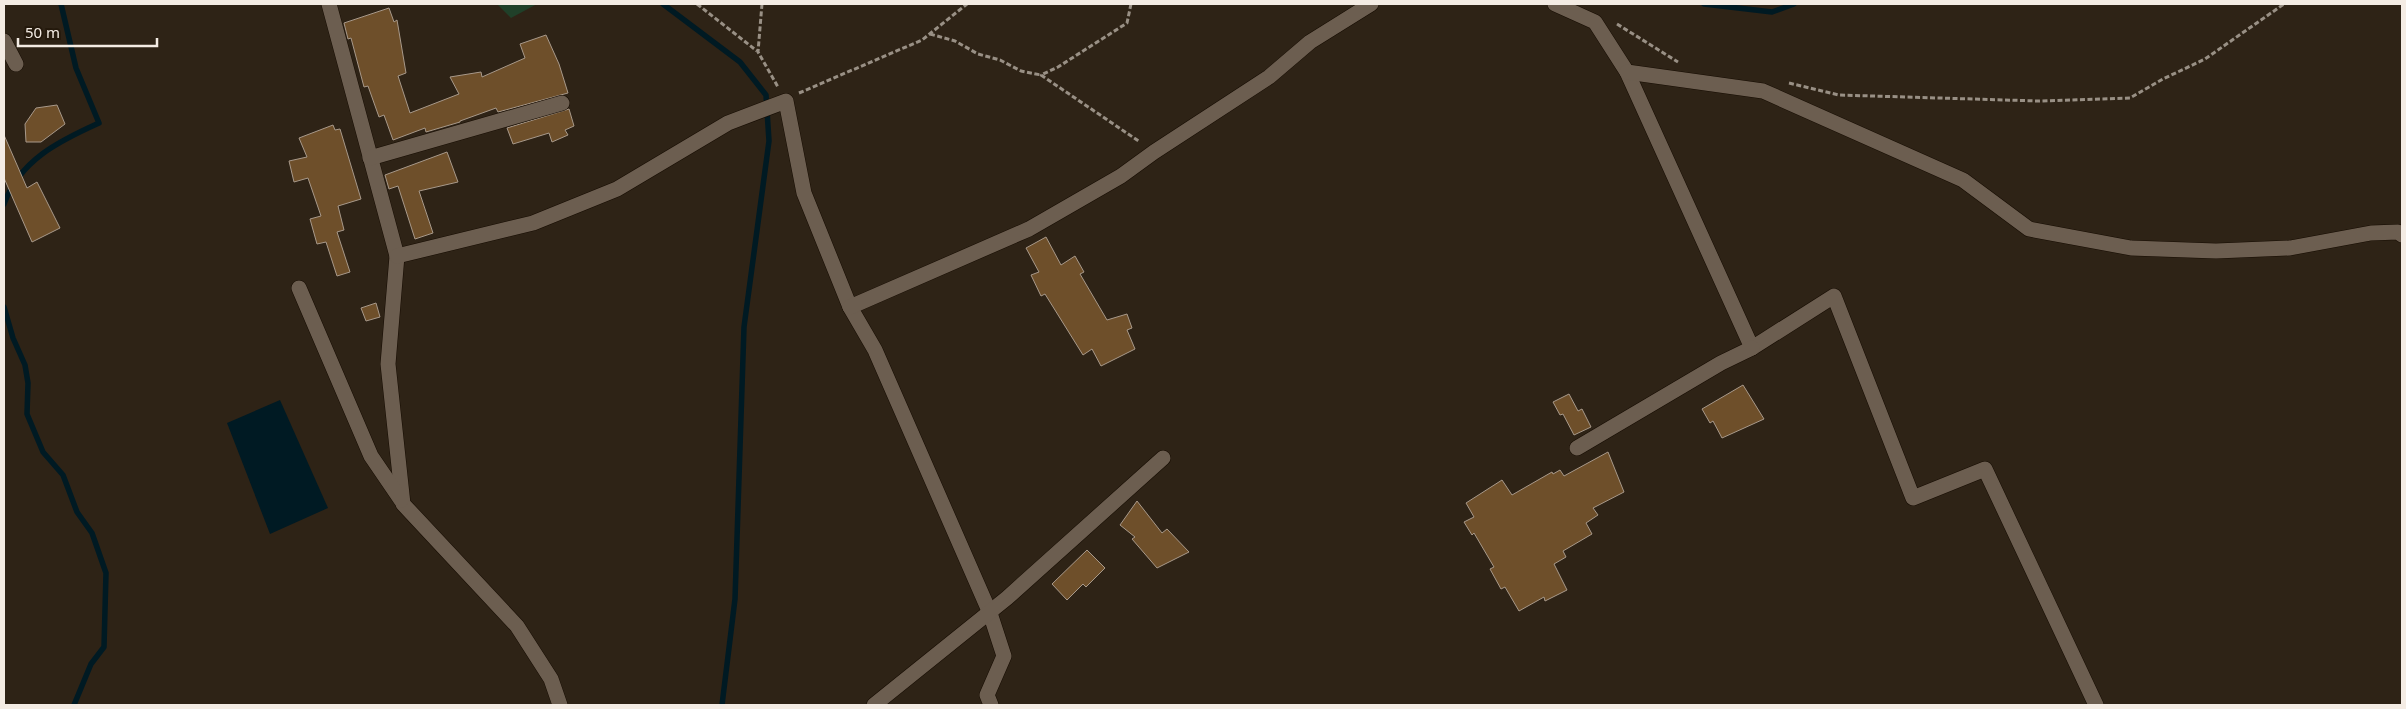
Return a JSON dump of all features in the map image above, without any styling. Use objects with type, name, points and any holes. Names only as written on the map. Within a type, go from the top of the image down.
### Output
[{"type":"street","points":[[329,4],[397,256],[388,364],[403,504]]},
{"type":"street","points":[[850,306],[1030,229],[1121,176],[1154,152],[1269,77],[1310,42],[1371,4]]},
{"type":"street","points":[[1555,4],[1595,22],[1627,72],[1752,348]]},
{"type":"street","points":[[4,42],[16,64]]},
{"type":"street","points":[[1627,72],[1763,91],[1963,180],[2029,229],[2131,248],[2216,251],[2290,248],[2371,233],[2398,232],[2402,235]]},
{"type":"street","points":[[397,256],[533,223],[616,189],[728,123],[782,102],[804,193],[850,306],[875,350],[990,613],[1004,656],[988,696],[991,705]]},
{"type":"street","points":[[370,158],[562,103]]},
{"type":"street","points":[[298,288],[371,456],[403,504],[518,626],[551,679],[560,705]]},
{"type":"street","points":[[1577,448],[1721,363],[1752,348],[1834,296],[1913,498],[1985,470],[2096,705]]},
{"type":"street","points":[[874,705],[990,613],[1163,458]]},
{"type":"path","points":[[697,4],[758,52],[782,102],[811,86],[922,40],[967,4]]},
{"type":"path","points":[[758,52],[762,4]]},
{"type":"path","points":[[1041,75],[1058,67],[1127,23],[1131,4]]},
{"type":"path","points":[[1784,81],[1839,94],[2039,101],[2130,98],[2163,79],[2205,59],[2284,4]]},
{"type":"path","points":[[1609,20],[1679,63]]},
{"type":"path","points":[[930,34],[956,41],[978,54],[1000,60],[1020,72],[1041,75],[1154,152]]},
{"type":"green space","points":[[497,4],[537,4],[511,18]]},
{"type":"water","points":[[280,400],[328,508],[270,534],[227,423]]},
{"type":"building","points":[[389,8],[394,22],[397,20],[406,73],[398,76],[410,113],[459,94],[450,77],[481,72],[482,77],[525,58],[520,44],[546,35],[559,64],[568,93],[498,112],[496,108],[460,122],[426,132],[425,128],[393,140],[384,115],[379,117],[368,86],[364,87],[351,38],[348,39],[344,23]]},
{"type":"building","points":[[57,105],[65,124],[41,142],[26,142],[25,124],[36,108]]},
{"type":"building","points":[[569,109],[574,126],[565,130],[568,135],[552,142],[549,133],[513,144],[507,128]]},
{"type":"building","points":[[333,125],[335,130],[340,129],[361,199],[338,206],[344,230],[337,232],[350,272],[337,276],[326,242],[317,244],[310,219],[321,216],[308,178],[294,182],[289,161],[307,157],[299,138]]},
{"type":"building","points":[[4,135],[27,188],[37,182],[60,228],[32,242],[4,178]]},
{"type":"building","points":[[447,152],[458,182],[419,191],[433,233],[415,239],[398,186],[389,189],[385,175]]},
{"type":"building","points":[[1046,237],[1061,265],[1075,256],[1084,272],[1080,274],[1107,320],[1127,314],[1132,328],[1127,330],[1135,349],[1101,366],[1092,349],[1083,355],[1045,294],[1041,296],[1031,275],[1039,272],[1026,248]]},
{"type":"building","points":[[376,303],[380,317],[366,321],[361,308]]},
{"type":"building","points":[[1743,385],[1764,419],[1722,438],[1713,421],[1710,423],[1702,409]]},
{"type":"building","points":[[1569,394],[1578,411],[1582,409],[1591,427],[1574,435],[1563,414],[1560,415],[1553,402]]},
{"type":"building","points":[[1608,452],[1624,492],[1593,508],[1598,515],[1586,523],[1592,534],[1563,551],[1566,557],[1554,564],[1567,590],[1545,601],[1544,597],[1519,611],[1505,587],[1501,589],[1490,569],[1494,567],[1474,533],[1472,535],[1464,522],[1474,517],[1466,503],[1502,480],[1512,495],[1552,472],[1553,474],[1560,470],[1564,476]]},
{"type":"building","points":[[1137,501],[1162,533],[1167,529],[1189,552],[1157,568],[1132,539],[1135,537],[1120,525]]},
{"type":"building","points":[[1087,550],[1105,568],[1086,587],[1083,584],[1067,600],[1052,584]]},
{"type":"waterway","points":[[4,204],[20,175],[42,154],[70,137],[99,123],[76,68],[61,4]]},
{"type":"waterway","points":[[663,4],[740,62],[766,95],[769,141],[744,327],[735,599],[722,705]]},
{"type":"waterway","points":[[1704,4],[1772,12],[1794,4]]},
{"type":"waterway","points":[[4,307],[13,338],[25,365],[28,383],[27,414],[43,452],[63,475],[77,512],[92,533],[106,573],[104,647],[91,664],[74,705]]}]
